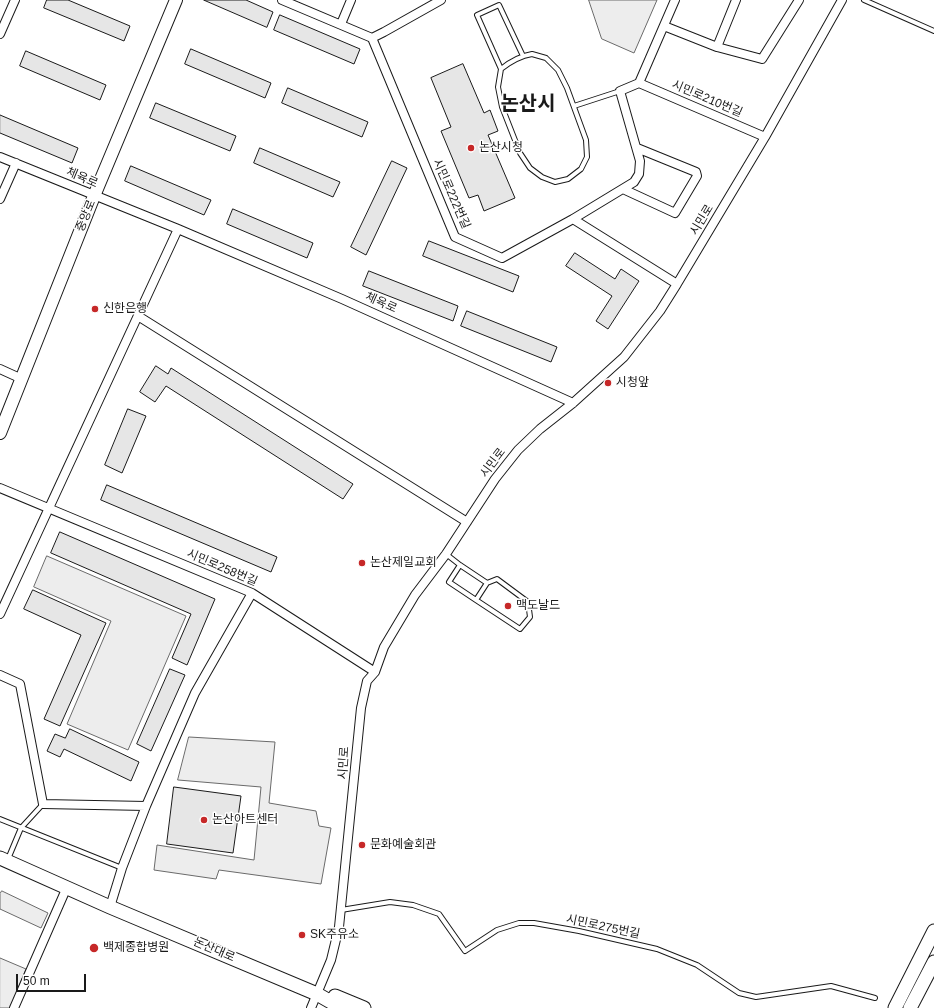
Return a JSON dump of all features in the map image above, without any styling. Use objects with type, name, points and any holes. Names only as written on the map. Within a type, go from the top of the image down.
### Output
[{"type":"main road","name":"논산대로","points":[[4,859],[110,907],[318,994],[344,1008]]},
{"type":"main road","points":[[895,1008],[934,931]]},
{"type":"main road","points":[[910,1008],[934,962]]},
{"type":"main road","name":"논산대로","points":[[318,994],[334,996],[364,1008]]},
{"type":"street","points":[[0,34],[15,0]]},
{"type":"street","name":"중앙로","points":[[0,433],[94,196],[176,0]]},
{"type":"street","points":[[282,0],[296,3],[372,38],[441,0]]},
{"type":"street","points":[[341,24],[351,0]]},
{"type":"street","points":[[675,0],[639,82],[620,91],[637,148],[640,162],[639,174],[634,182],[574,219],[678,284]]},
{"type":"street","points":[[717,46],[736,0]]},
{"type":"street","points":[[664,26],[717,46],[762,59],[798,0]]},
{"type":"street","name":"시민로","points":[[311,1008],[331,960],[339,927],[361,708],[367,681],[375,672],[384,647],[415,595],[446,554],[496,479],[518,450],[540,429],[573,403],[624,357],[660,310],[678,284],[765,137],[842,0]]},
{"type":"street","name":"시민로222번길","points":[[372,38],[455,238],[502,258],[574,219]]},
{"type":"street","name":"시민로210번길","points":[[639,82],[765,137]]},
{"type":"street","points":[[623,189],[675,213],[697,176],[696,172],[637,148]]},
{"type":"street","name":"체육로","points":[[0,157],[178,229],[342,298],[573,403]]},
{"type":"street","points":[[0,199],[16,163]]},
{"type":"street","points":[[0,614],[178,229]]},
{"type":"street","points":[[138,316],[467,522]]},
{"type":"street","points":[[0,369],[22,379]]},
{"type":"street","name":"시민로258번길","points":[[0,488],[252,593],[375,672]]},
{"type":"street","points":[[110,907],[122,868],[146,806],[195,693],[252,593]]},
{"type":"street","points":[[0,675],[20,684],[42,804],[146,806]]},
{"type":"street","points":[[14,1008],[67,888]]},
{"type":"lane","points":[[864,0],[934,32]]},
{"type":"lane","points":[[502,69],[477,14],[499,5],[523,56]]},
{"type":"lane","points":[[532,54],[546,58],[558,70],[568,88],[586,140],[587,156],[581,169],[568,179],[555,182],[542,177],[530,168],[520,153],[502,107],[498,87],[502,69],[510,62],[532,54]]},
{"type":"lane","points":[[574,106],[620,91]]},
{"type":"lane","points":[[446,554],[487,583]]},
{"type":"lane","points":[[460,565],[449,582],[476,600],[520,629],[530,617],[528,602],[497,579],[487,583],[476,600]]},
{"type":"lane","name":"논산대로","points":[[4,859],[21,828],[42,804]]},
{"type":"lane","points":[[0,819],[122,868]]},
{"type":"lane","name":"시민로275번길","points":[[341,910],[390,902],[414,905],[439,914],[465,951],[497,930],[519,923],[534,923],[579,931],[657,949],[697,965],[739,993],[756,996],[831,986],[875,998]]},
{"type":"lane","points":[[923,982],[934,970]]},
{"type":"shaded area","points":[[589,0],[657,0],[634,53],[602,39]]},
{"type":"shaded area","points":[[47,556],[186,616],[128,750],[67,724],[111,621],[34,587]]},
{"type":"shaded area","points":[[189,737],[275,742],[269,803],[316,811],[319,826],[331,828],[321,884],[219,870],[216,879],[154,870],[157,845],[254,860],[261,787],[178,780]]},
{"type":"shaded area","points":[[2,891],[48,913],[41,928],[0,909],[0,894]]},
{"type":"shaded area","points":[[0,958],[26,969],[10,1008],[0,1008]]},
{"type":"building","points":[[47,0],[68,0],[130,26],[124,41],[44,8]]},
{"type":"building","points":[[204,0],[246,0],[273,12],[267,27]]},
{"type":"building","points":[[280,15],[360,49],[354,64],[274,30]]},
{"type":"building","points":[[191,49],[271,83],[265,98],[185,64]]},
{"type":"building","points":[[26,51],[106,85],[100,100],[20,66]]},
{"type":"building","name":"논산시청","points":[[463,64],[484,113],[490,110],[498,131],[488,135],[515,198],[484,211],[478,195],[469,198],[441,131],[451,127],[431,78]]},
{"type":"building","points":[[288,88],[368,122],[362,137],[282,103]]},
{"type":"building","points":[[156,103],[236,136],[230,151],[150,118]]},
{"type":"building","points":[[0,115],[78,148],[72,163],[0,133]]},
{"type":"building","points":[[260,148],[340,182],[333,197],[254,163]]},
{"type":"building","points":[[392,161],[407,168],[366,255],[351,247]]},
{"type":"building","points":[[131,166],[211,200],[204,215],[125,181]]},
{"type":"building","points":[[233,209],[313,243],[307,258],[227,224]]},
{"type":"building","points":[[429,241],[519,276],[513,292],[423,256]]},
{"type":"building","points":[[575,253],[615,279],[621,269],[639,281],[608,329],[596,321],[612,296],[566,266]]},
{"type":"building","points":[[369,271],[458,306],[453,321],[363,286]]},
{"type":"building","points":[[467,311],[557,347],[551,362],[461,326]]},
{"type":"building","points":[[156,366],[168,374],[171,368],[353,484],[343,499],[166,386],[155,402],[140,392]]},
{"type":"building","points":[[128,409],[146,416],[122,473],[105,465]]},
{"type":"building","points":[[107,485],[277,557],[271,572],[101,500]]},
{"type":"building","points":[[60,532],[215,599],[187,665],[172,658],[191,614],[51,553]]},
{"type":"building","points":[[33,590],[106,623],[60,726],[44,719],[81,635],[24,609]]},
{"type":"building","points":[[170,669],[185,675],[151,751],[137,744]]},
{"type":"building","points":[[70,729],[139,762],[131,781],[64,749],[60,757],[47,751],[55,734],[65,738]]},
{"type":"building","name":"논산아트센터","points":[[174,787],[241,796],[233,853],[167,844]]},
{"type":"place","name":"논산시청","points":[[471,148]]},
{"type":"place","name":"신한은행","points":[[95,309]]},
{"type":"place","name":"시청앞","points":[[608,383]]},
{"type":"place","name":"논산제일교회","points":[[362,563]]},
{"type":"place","name":"맥도날드","points":[[508,606]]},
{"type":"place","name":"논산아트센터","points":[[204,820]]},
{"type":"place","name":"문화예술회관","points":[[362,845]]},
{"type":"place","name":"SK주유소","points":[[302,935]]},
{"type":"place","name":"백제종합병원","points":[[94,948]]},
{"type":"district","name":"논산시","points":[[528,104]]}]
